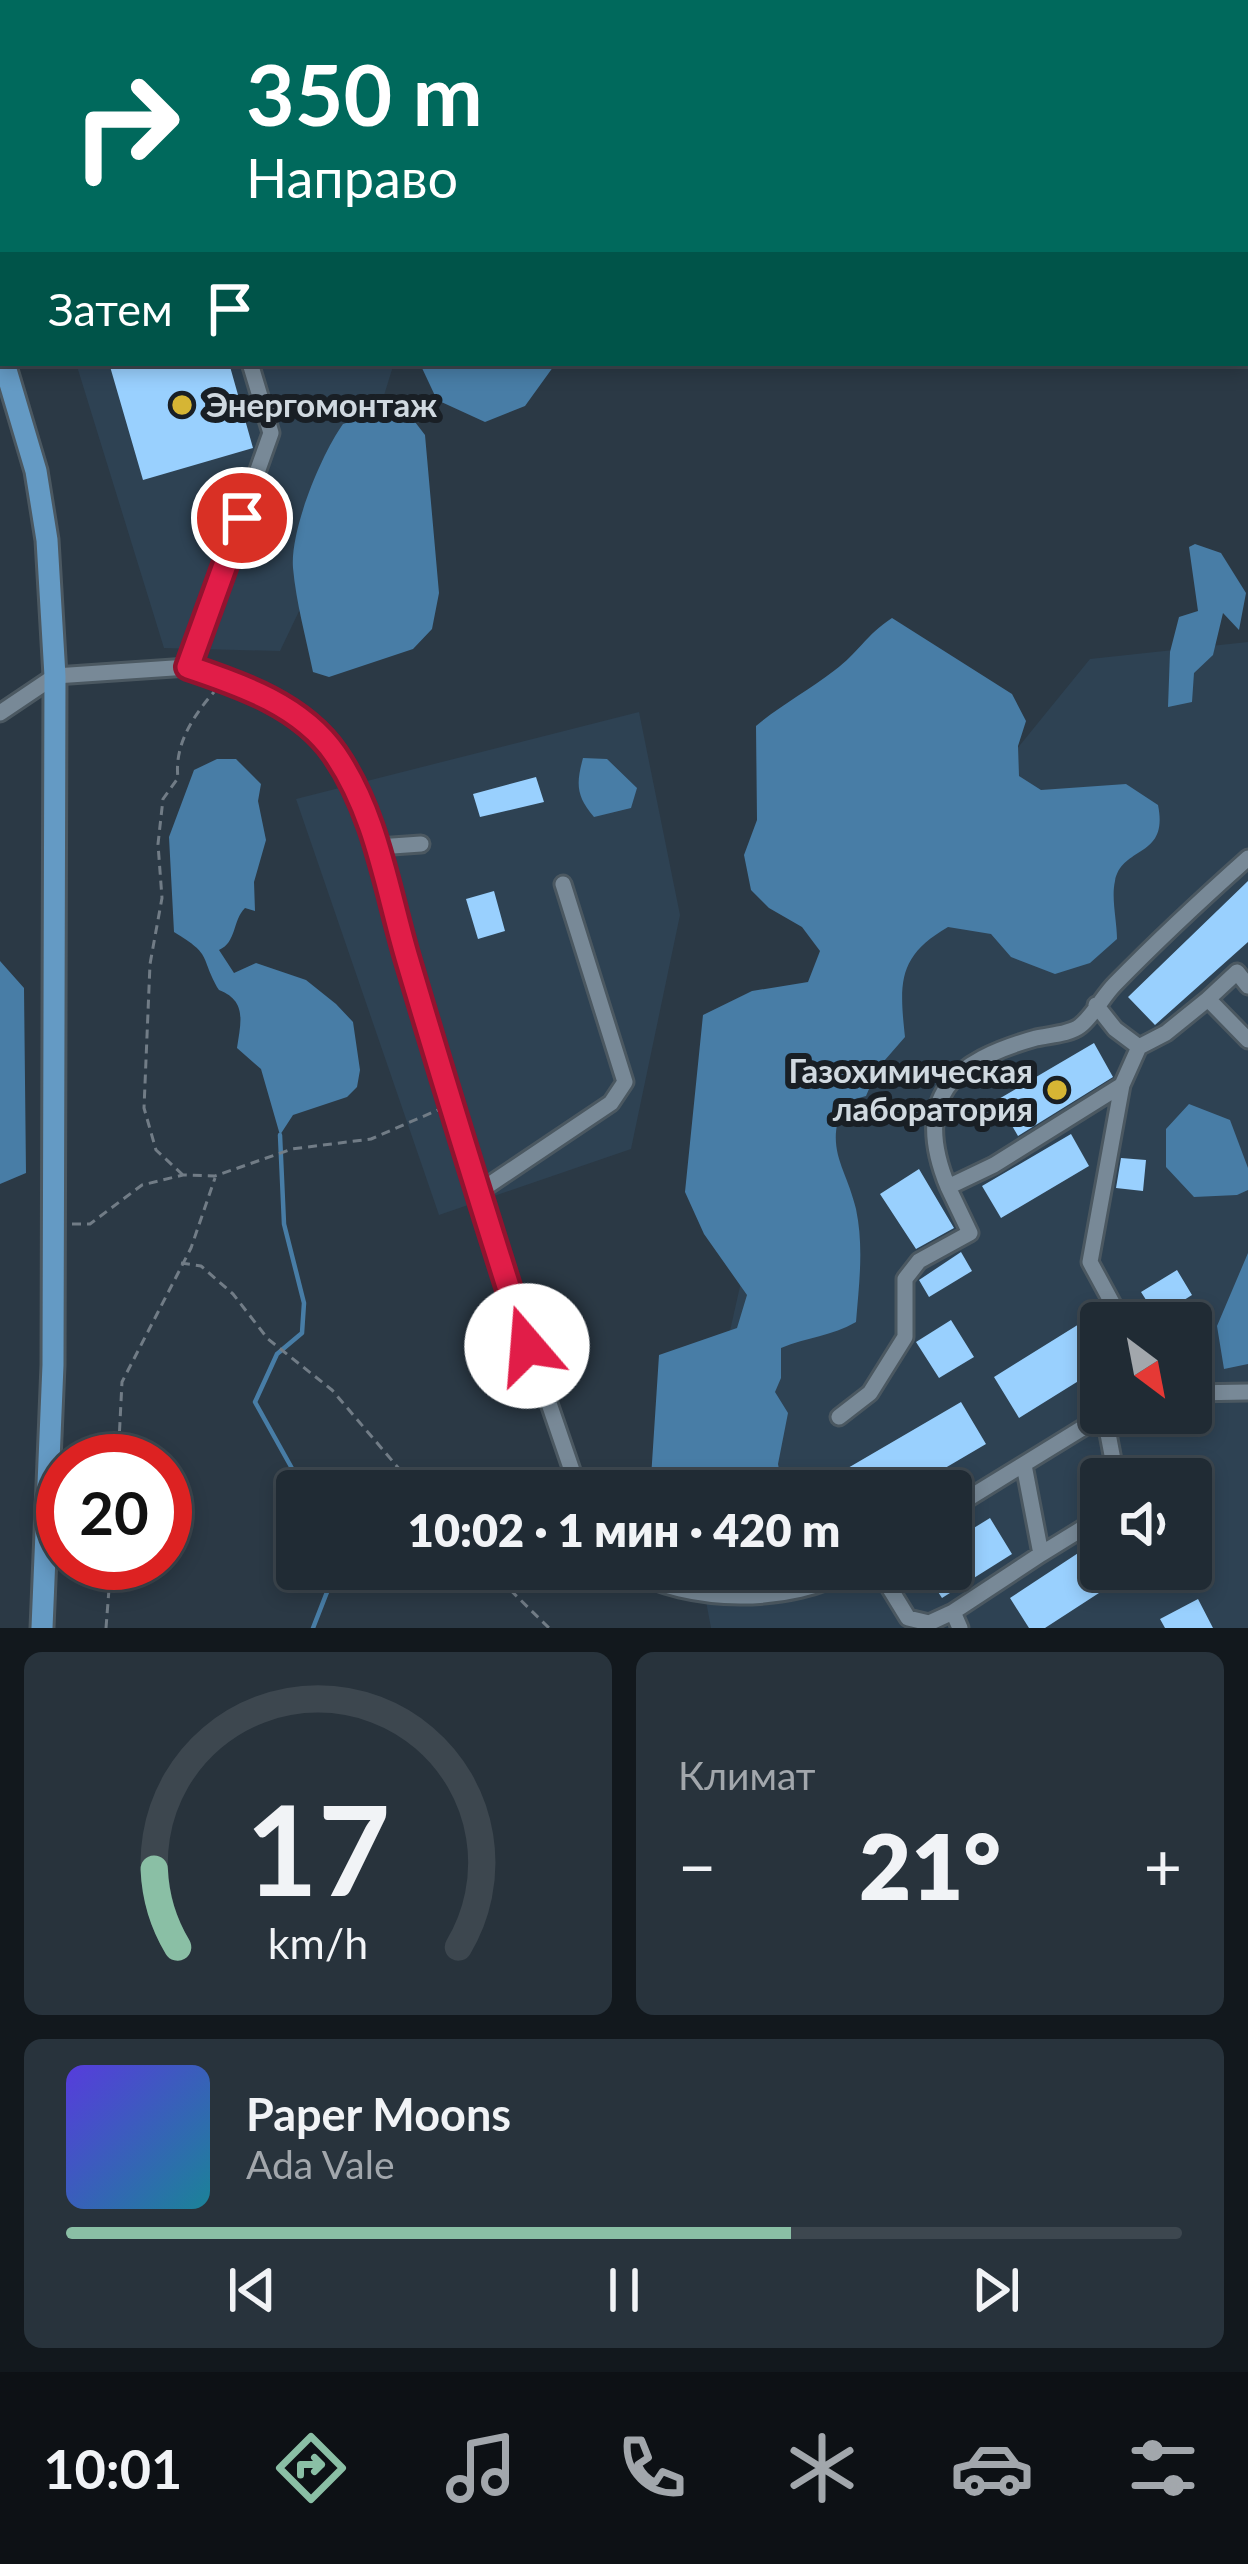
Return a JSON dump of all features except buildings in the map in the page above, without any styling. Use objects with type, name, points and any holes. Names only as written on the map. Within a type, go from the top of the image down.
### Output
[{"type":"main road","points":[[4,366],[36,471],[47,540],[55,676],[54,1225],[43,1628]]},
{"type":"lane","points":[[188,667],[271,433],[251,366]]},
{"type":"lane","points":[[0,713],[55,676],[188,667],[271,699],[333,751],[357,792],[378,847],[477,1193],[572,1470]]},
{"type":"lane","points":[[378,847],[421,844]]},
{"type":"lane","points":[[839,1417],[870,1394],[905,1337],[905,1279],[919,1261],[970,1233],[933,1152],[939,1106],[956,1071],[986,1053],[1079,1028],[1177,921],[1248,858]]},
{"type":"lane","points":[[477,1193],[611,1103],[625,1082],[563,884]]},
{"type":"lane","points":[[1112,1302],[1090,1262],[1122,1084],[1139,1046],[1166,1034],[1244,973]]},
{"type":"lane","points":[[1208,999],[1248,1040]]},
{"type":"lane","points":[[1096,1005],[1115,1029],[1139,1046]]},
{"type":"lane","points":[[948,1187],[994,1165],[1122,1084]]},
{"type":"lane","points":[[1212,1392],[1248,1391]]},
{"type":"lane","points":[[972,1496],[1080,1432]]},
{"type":"lane","points":[[1024,1465],[1041,1554]]},
{"type":"lane","points":[[891,1590],[908,1618],[929,1623],[1080,1529]]},
{"type":"lane","points":[[690,1590],[741,1594],[778,1590]]},
{"type":"lane","points":[[953,1612],[960,1628]]},
{"type":"path","points":[[183,1175],[156,1150],[144,1108],[151,964],[162,898],[158,844],[163,799],[178,778],[176,759],[193,716],[225,680]]},
{"type":"path","points":[[54,1225],[90,1223],[142,1185],[183,1175],[215,1176],[292,1149],[371,1139],[451,1105]]},
{"type":"path","points":[[119,1434],[122,1382],[191,1248],[215,1176]]},
{"type":"path","points":[[181,1264],[201,1266],[217,1280],[274,1344],[332,1390],[400,1470]]},
{"type":"path","points":[[106,1628],[109,1590]]},
{"type":"path","points":[[510,1590],[549,1628]]},
{"type":"shaded area","points":[[77,366],[393,366],[351,502],[280,651],[164,648]]},
{"type":"shaded area","points":[[1248,642],[1248,1628],[711,1628],[704,1590],[972,1590],[972,1470],[699,1470],[752,1233],[786,1033],[1090,659]]},
{"type":"shaded area","points":[[639,712],[680,915],[631,1149],[439,1215],[296,799]]},
{"type":"water","points":[[554,366],[525,406],[485,422],[437,400],[422,368]]},
{"type":"water","points":[[402,405],[425,435],[439,593],[432,629],[413,649],[329,677],[313,672],[296,594],[293,552],[302,514],[343,424]]},
{"type":"water","points":[[1195,544],[1221,553],[1246,593],[1239,630],[1223,613],[1213,655],[1194,673],[1192,702],[1168,707],[1170,652],[1179,617],[1198,611],[1189,547]]},
{"type":"water","points":[[892,618],[1012,694],[1026,721],[1018,746],[1019,776],[1041,790],[1126,784],[1158,805],[1157,835],[1119,870],[1114,895],[1117,939],[1090,963],[1055,974],[1011,957],[991,934],[948,927],[919,949],[903,986],[905,1037],[878,1068],[866,1096],[845,1102],[836,1132],[838,1157],[860,1237],[856,1322],[781,1348],[781,1378],[775,1392],[788,1413],[779,1470],[652,1470],[659,1355],[737,1328],[747,1295],[704,1234],[685,1192],[703,1015],[752,991],[808,982],[820,951],[802,927],[769,908],[751,890],[744,855],[757,820],[756,726],[835,670]]},
{"type":"water","points":[[583,758],[607,759],[637,788],[631,808],[594,817],[579,789]]},
{"type":"water","points":[[217,759],[236,759],[261,784],[258,801],[266,840],[254,882],[255,911],[245,908],[229,942],[219,950],[234,973],[256,963],[306,980],[353,1022],[360,1070],[357,1087],[347,1097],[293,1115],[280,1135],[261,1069],[237,1048],[238,1006],[219,990],[201,952],[174,932],[169,837],[194,770]]},
{"type":"water","points":[[0,961],[24,988],[26,1173],[0,1184]]},
{"type":"water","points":[[1189,1104],[1230,1120],[1248,1168],[1248,1190],[1194,1197],[1166,1167],[1166,1129]]},
{"type":"water","points":[[1248,1253],[1248,1364],[1224,1369],[1217,1326]]},
{"type":"waterway","points":[[280,1135],[284,1224],[304,1303],[302,1333],[277,1354],[255,1402],[293,1470]]},
{"type":"waterway","points":[[313,1628],[328,1590]]},
{"type":"place","name":"Энергомонтаж","points":[[182,405]]},
{"type":"place","name":"Газохимическая лаборатория","points":[[1057,1090]]},
{"type":"route","points":[[242,518],[188,667],[271,699],[302,721],[333,751],[357,792],[378,847],[464,1149],[527,1346]]}]
